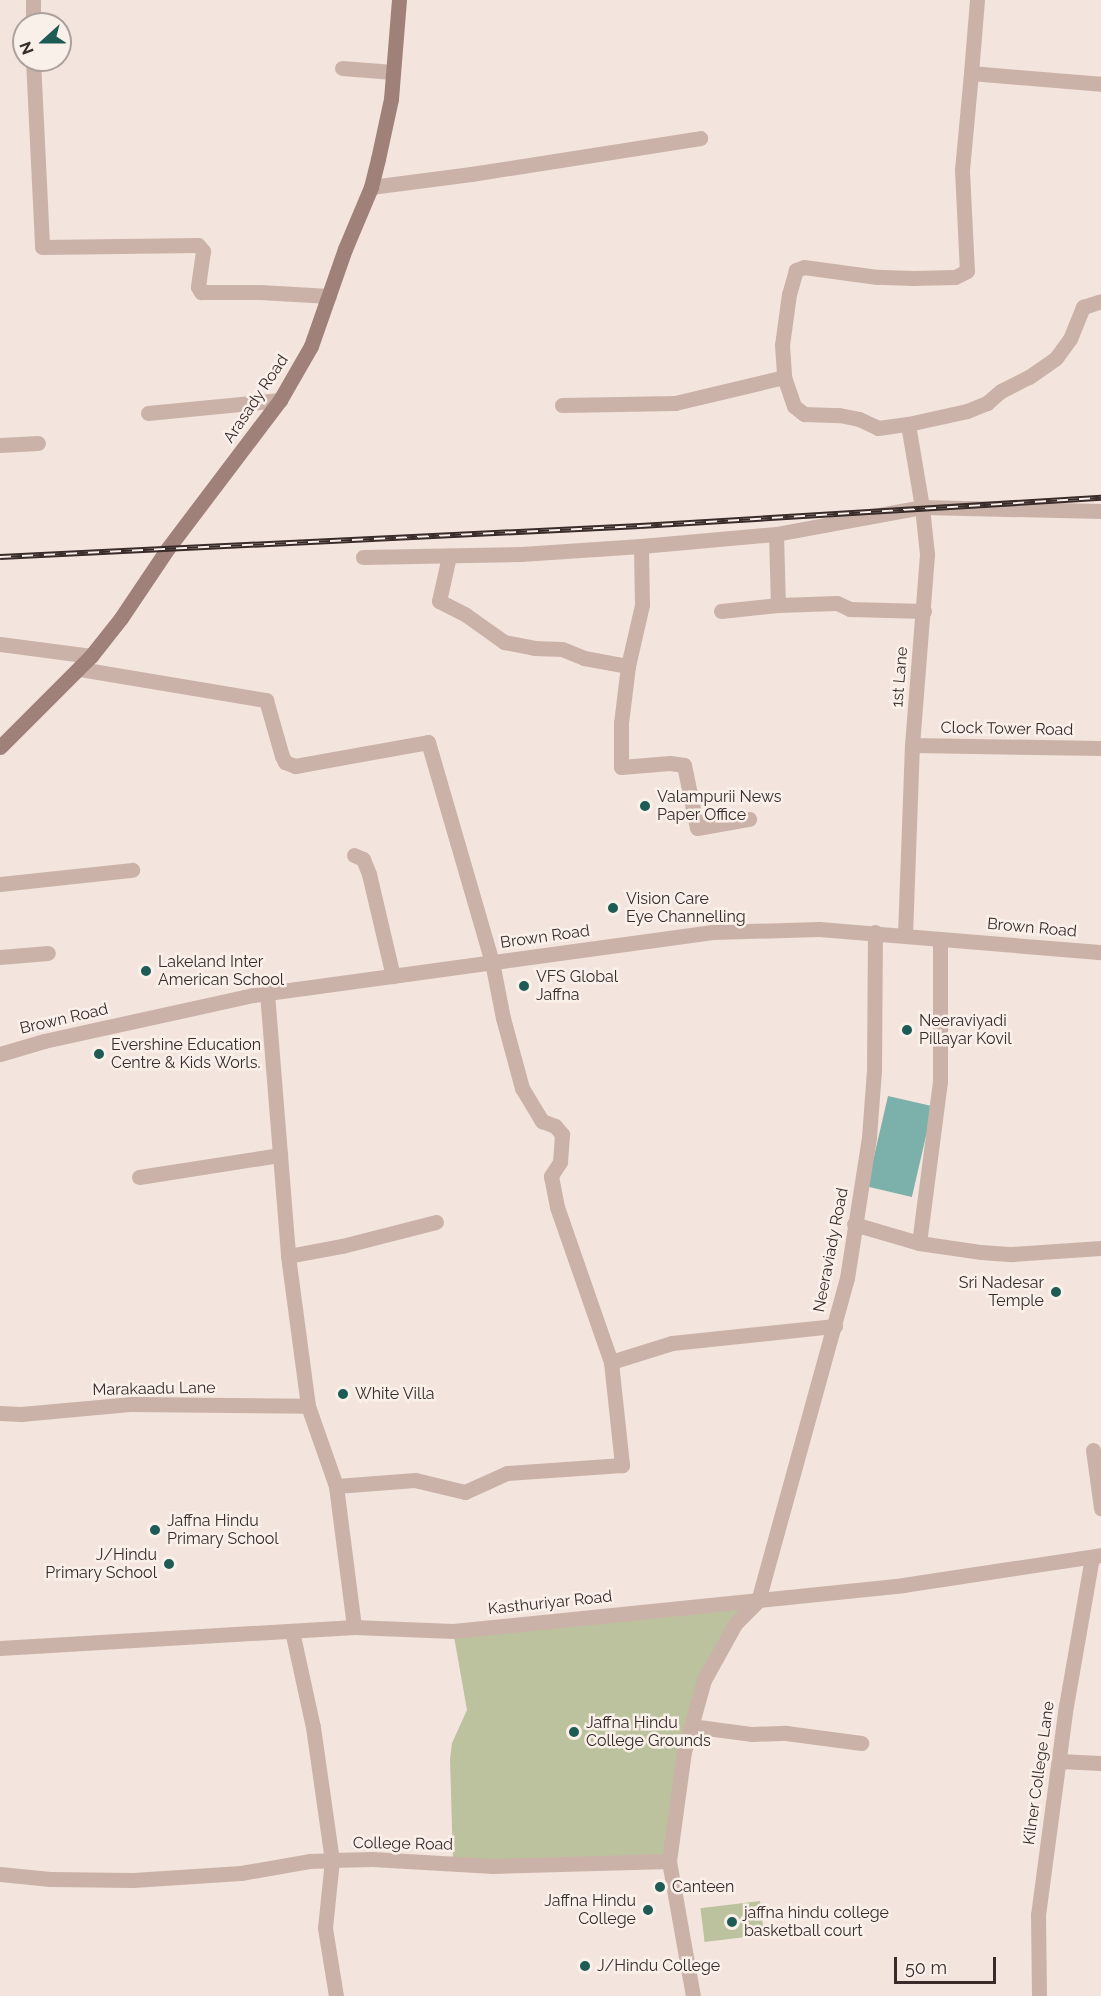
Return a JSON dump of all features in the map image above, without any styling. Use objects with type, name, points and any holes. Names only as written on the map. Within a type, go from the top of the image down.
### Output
[{"type":"main road","name":"Arasady Road","points":[[0,747],[92,656],[168,548],[280,400],[311,346],[371,187],[386,127],[399,0]]},
{"type":"street","points":[[977,0],[962,170],[967,271],[955,277],[913,278],[800,268],[796,270],[789,294],[782,345],[784,377],[794,406],[804,414],[849,417],[878,428],[908,424],[987,403],[1000,391],[1029,377],[1063,350],[1083,307],[1101,301]]},
{"type":"street","points":[[342,68],[393,72]]},
{"type":"street","points":[[34,72],[42,247],[198,245],[203,251],[198,287],[201,292],[260,292],[328,296]]},
{"type":"street","points":[[971,73],[1101,84]]},
{"type":"street","points":[[371,187],[471,174],[700,138]]},
{"type":"street","points":[[562,405],[675,403],[784,377]]},
{"type":"street","points":[[148,412],[280,400]]},
{"type":"street","name":"1st Lane","points":[[905,935],[912,745],[927,554],[922,507],[908,424]]},
{"type":"street","points":[[0,445],[38,443]]},
{"type":"street","points":[[363,557],[449,556],[641,546],[776,534],[922,507],[1101,512]]},
{"type":"street","points":[[776,534],[778,605]]},
{"type":"street","points":[[641,546],[642,605],[628,666],[621,723],[621,767],[670,763],[684,765],[697,828],[749,819]]},
{"type":"street","points":[[449,556],[439,601],[466,615],[504,642],[562,649],[584,658],[628,666]]},
{"type":"street","points":[[721,611],[778,605],[837,603],[850,609],[924,611]]},
{"type":"street","points":[[0,644],[92,656]]},
{"type":"street","points":[[80,669],[266,700],[282,756],[285,762],[295,766],[428,742],[492,962],[503,1018],[522,1088],[542,1121],[555,1125],[562,1134],[560,1162],[551,1176],[557,1207],[610,1362],[622,1465],[507,1473],[465,1492],[415,1480],[336,1486]]},
{"type":"street","name":"Clock Tower Road","points":[[912,745],[1101,748]]},
{"type":"street","points":[[354,855],[363,859],[369,874],[393,976]]},
{"type":"street","points":[[0,884],[132,870]]},
{"type":"street","name":"Brown Road","points":[[0,1054],[44,1041],[267,993],[713,932],[819,928],[1101,952]]},
{"type":"street","name":"Neeraviady Road","points":[[758,1601],[847,1278],[869,1137],[874,1071],[875,932]]},
{"type":"street","points":[[919,1243],[940,1081],[940,939]]},
{"type":"street","points":[[0,957],[48,953]]},
{"type":"street","points":[[267,993],[288,1256],[308,1406],[336,1486],[354,1627]]},
{"type":"street","points":[[139,1177],[280,1155]]},
{"type":"street","points":[[288,1256],[342,1246],[436,1222]]},
{"type":"street","points":[[854,1224],[919,1243],[981,1252],[1012,1254],[1101,1248]]},
{"type":"street","points":[[610,1362],[672,1342],[835,1326]]},
{"type":"street","name":"Marakaadu Lane","points":[[0,1413],[21,1414],[130,1404],[308,1406]]},
{"type":"street","points":[[1094,1450],[1101,1508]]},
{"type":"street","name":"Kasthuriyar Road","points":[[0,1648],[354,1627],[453,1631],[903,1585],[1096,1556]]},
{"type":"street","name":"Kilner College Lane","points":[[1039,1996],[1038,1915],[1059,1761],[1096,1556]]},
{"type":"street","points":[[693,1996],[669,1861],[684,1752],[704,1680],[735,1624],[758,1601]]},
{"type":"street","name":"College Road","points":[[292,1631],[314,1727],[332,1860],[372,1859],[493,1866],[669,1861]]},
{"type":"street","points":[[691,1726],[752,1734],[786,1733],[861,1743]]},
{"type":"street","points":[[1059,1761],[1101,1763]]},
{"type":"street","points":[[0,1874],[50,1879],[133,1880],[241,1873],[332,1860],[326,1928],[336,1996]]},
{"type":"green space","name":"Jaffna Hindu College Grounds","points":[[758,1601],[704,1680],[669,1861],[453,1862],[450,1759],[452,1743],[467,1710],[453,1631]]},
{"type":"green space","name":"jaffna hindu college basketball court","points":[[760,1901],[764,1935],[705,1942],[700,1908]]},
{"type":"water","points":[[888,1096],[933,1106],[912,1197],[867,1187]]},
{"type":"railway","points":[[0,557],[640,526],[1101,498]]},
{"type":"place","name":"Valampurii News Paper Office","points":[[645,806]]},
{"type":"place","name":"Vision Care Eye Channelling","points":[[613,908]]},
{"type":"place","name":"Lakeland Inter American School","points":[[146,971]]},
{"type":"place","name":"VFS Global Jaffna","points":[[524,986]]},
{"type":"place","name":"Neeraviyadi Pillayar Kovil","points":[[907,1030]]},
{"type":"place","name":"Evershine Education Centre & Kids Worls.","points":[[99,1054]]},
{"type":"place","name":"Sri Nadesar Temple","points":[[1056,1292]]},
{"type":"place","name":"White Villa","points":[[343,1394]]},
{"type":"place","name":"Jaffna Hindu Primary School","points":[[155,1530]]},
{"type":"place","name":"J/Hindu Primary School","points":[[169,1564]]},
{"type":"place","name":"Jaffna Hindu College Grounds","points":[[574,1732]]},
{"type":"place","name":"Canteen","points":[[660,1887]]},
{"type":"place","name":"Jaffna Hindu College","points":[[648,1910]]},
{"type":"place","name":"jaffna hindu college basketball court","points":[[732,1922]]},
{"type":"place","name":"J/Hindu College","points":[[585,1966]]}]
